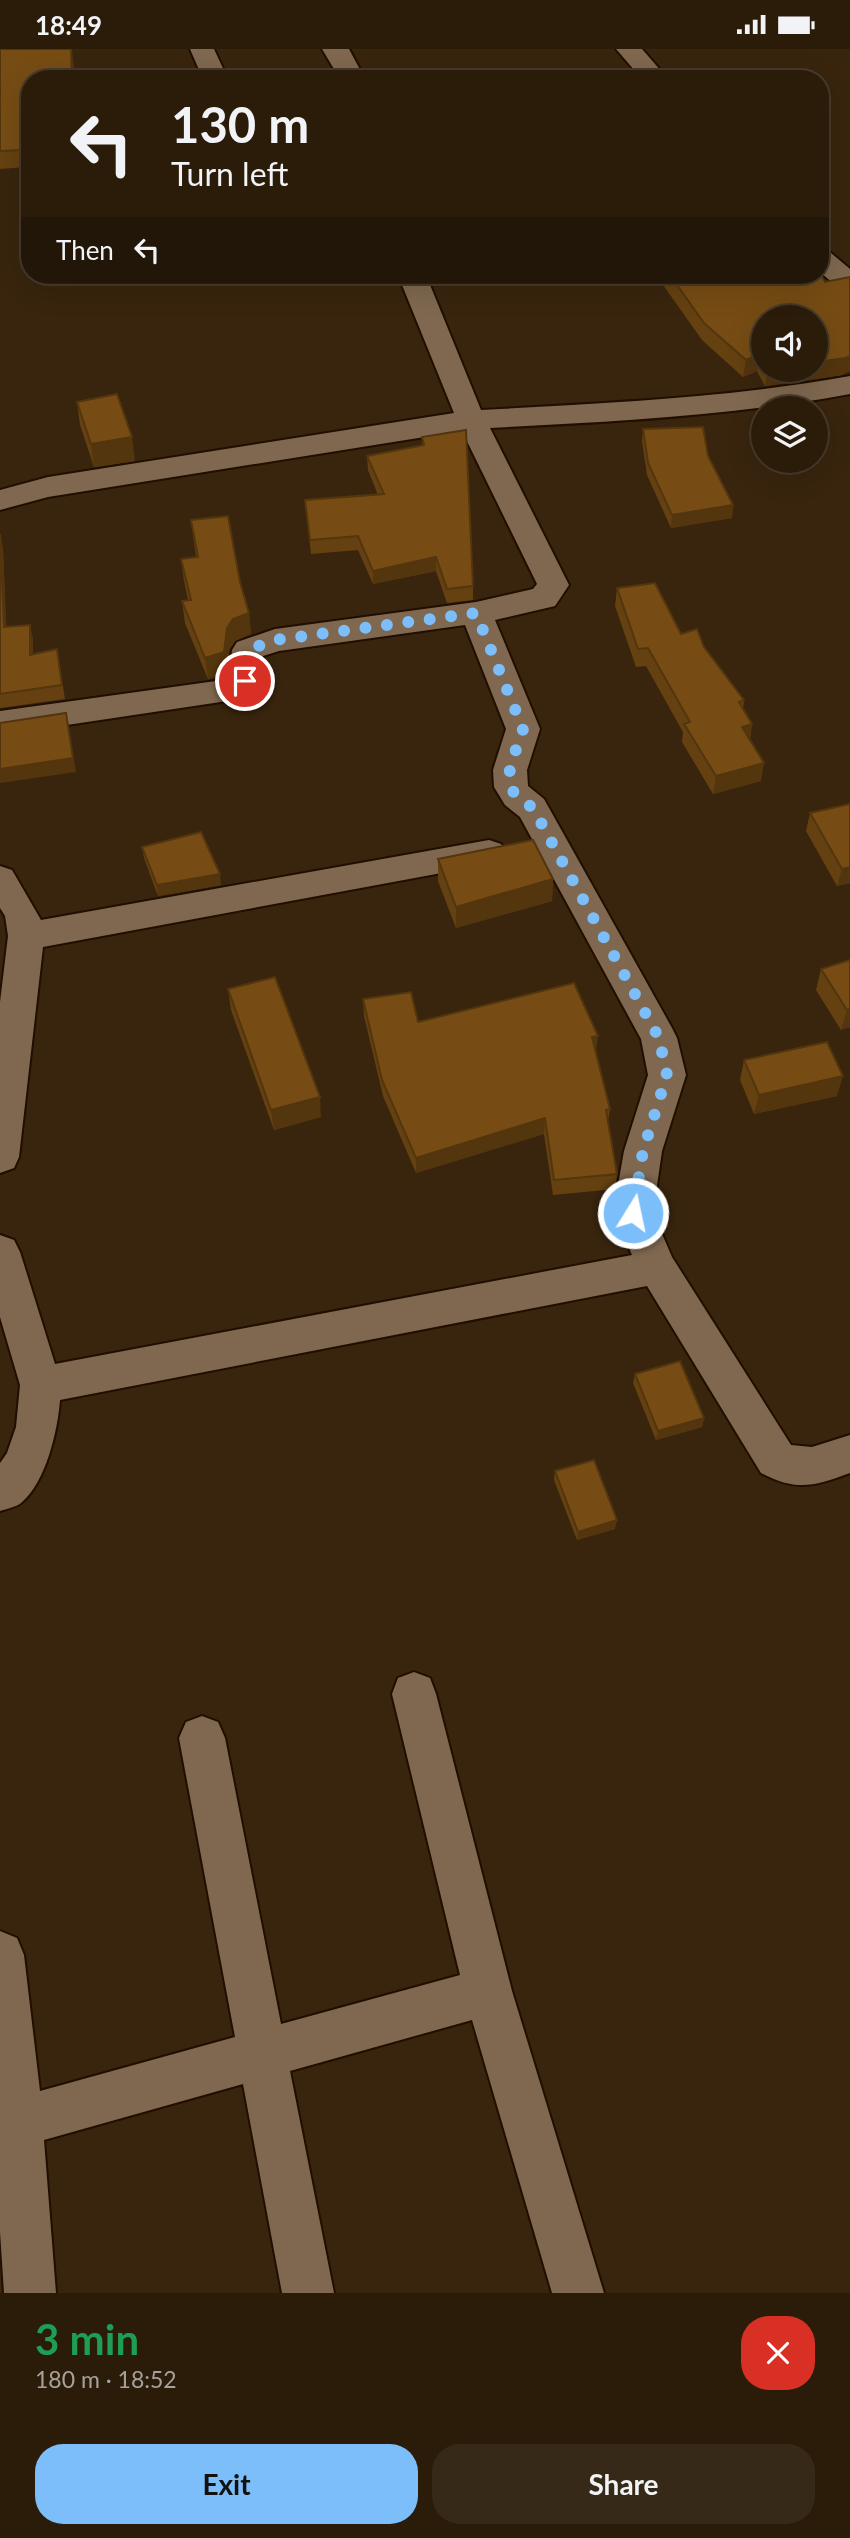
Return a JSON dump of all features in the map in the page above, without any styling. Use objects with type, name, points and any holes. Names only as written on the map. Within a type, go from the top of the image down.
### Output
[{"type":"street","points":[[202,49],[212,70]]},
{"type":"street","points":[[334,49],[340,54],[348,70]]},
{"type":"street","points":[[628,49],[648,70]]},
{"type":"street","points":[[829,266],[850,283]]},
{"type":"street","points":[[0,723],[222,692],[245,681],[248,650],[257,645],[275,640],[476,613],[544,598],[553,585],[471,419],[430,327],[415,284]]},
{"type":"street","points":[[0,500],[48,488],[471,419],[618,412],[791,396],[850,385]]},
{"type":"street","points":[[476,613],[523,729],[512,760],[509,779],[511,787],[516,796],[533,808],[659,1038],[667,1075],[643,1151],[632,1206],[633,1213],[657,1266],[776,1459],[790,1468],[809,1467],[850,1454]]},
{"type":"street","points":[[26,936],[550,842]]},
{"type":"street","points":[[0,879],[22,914],[26,936],[0,1157]]},
{"type":"street","points":[[0,1252],[41,1385],[37,1427],[25,1463],[6,1489],[0,1491]]},
{"type":"street","points":[[41,1385],[657,1266]]},
{"type":"street","points":[[414,1694],[488,1991],[578,2293]]},
{"type":"street","points":[[202,1738],[308,2293]]},
{"type":"street","points":[[0,1955],[18,2122],[30,2293]]},
{"type":"street","points":[[18,2122],[488,1991]]},
{"type":"building","points":[[0,49],[71,49],[72,70],[21,70],[21,150],[0,151]]},
{"type":"building","points":[[850,277],[850,356],[828,360],[828,305],[751,305],[751,358],[746,360],[704,323],[676,284],[829,284],[829,281]]},
{"type":"building","points":[[117,394],[132,437],[91,444],[77,402]]},
{"type":"building","points":[[703,427],[708,456],[733,505],[672,515],[648,463],[643,429]]},
{"type":"building","points":[[466,430],[473,586],[447,589],[436,557],[373,571],[358,536],[310,540],[305,500],[384,494],[367,456],[424,445],[422,437]]},
{"type":"building","points":[[228,516],[240,582],[249,613],[233,619],[227,628],[224,652],[205,658],[182,601],[191,600],[181,559],[198,557],[191,520]]},
{"type":"building","points":[[0,534],[4,627],[30,625],[30,655],[57,649],[62,685],[0,694]]},
{"type":"building","points":[[655,583],[681,634],[697,629],[704,647],[744,700],[739,702],[752,724],[742,727],[764,763],[716,776],[684,724],[690,722],[648,648],[638,649],[617,588]]},
{"type":"building","points":[[66,713],[73,758],[0,769],[0,723]]},
{"type":"building","points":[[850,804],[850,867],[842,869],[810,813]]},
{"type":"building","points":[[201,832],[220,874],[157,885],[142,847]]},
{"type":"building","points":[[533,840],[553,879],[456,907],[438,859]]},
{"type":"building","points":[[850,960],[850,1009],[847,1010],[821,969]]},
{"type":"building","points":[[275,977],[320,1097],[271,1110],[228,989]]},
{"type":"building","points":[[574,983],[598,1036],[592,1037],[610,1109],[606,1110],[617,1174],[554,1180],[545,1118],[416,1158],[382,1080],[363,999],[411,992],[418,1022]]},
{"type":"building","points":[[827,1042],[843,1076],[759,1095],[744,1060]]},
{"type":"building","points":[[680,1361],[704,1418],[658,1431],[635,1374]]},
{"type":"building","points":[[594,1460],[617,1520],[578,1532],[555,1471]]},
{"type":"route","points":[[245,681],[248,650],[257,645],[275,640],[476,613],[523,729],[512,760],[509,779],[511,787],[516,796],[533,808],[659,1038],[667,1075],[643,1151],[632,1206],[633,1213]]}]
